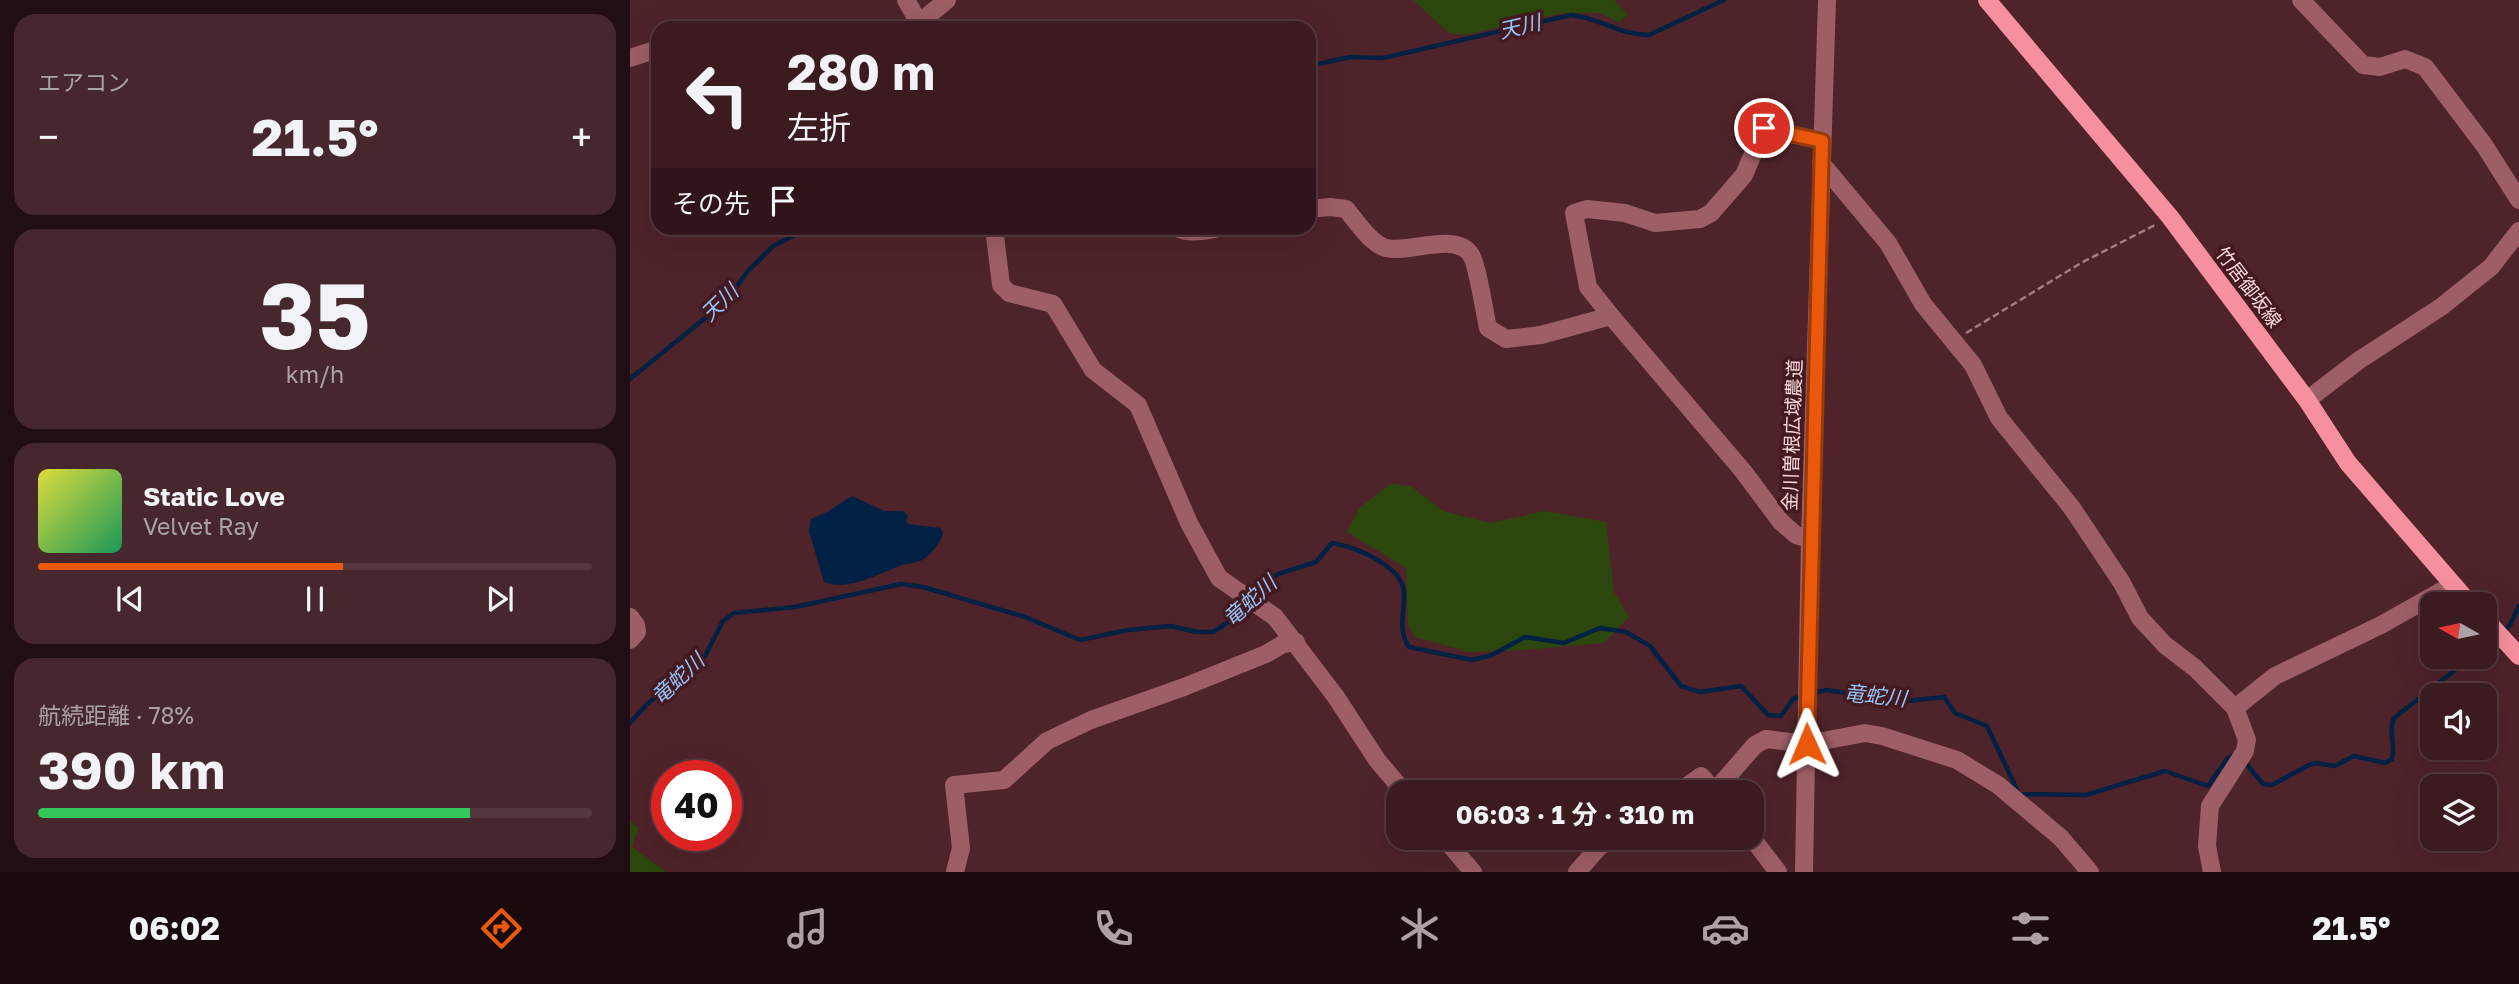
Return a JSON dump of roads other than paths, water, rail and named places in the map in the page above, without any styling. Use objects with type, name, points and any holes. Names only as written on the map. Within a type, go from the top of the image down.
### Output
[{"type":"main road","name":"竹居御坂線","points":[[1987,0],[2170,217],[2307,400],[2348,463],[2459,592]]},
{"type":"main road","points":[[2497,632],[2519,656]]},
{"type":"street","points":[[906,0],[917,21]]},
{"type":"street","points":[[925,21],[947,0]]},
{"type":"street","name":"金川曽根広域農道","points":[[1804,872],[1810,538],[1827,0]]},
{"type":"street","points":[[2301,0],[2363,65],[2380,67],[2406,59],[2425,67],[2484,145],[2519,200]]},
{"type":"street","points":[[630,58],[651,51]]},
{"type":"street","points":[[1810,538],[1796,534],[1781,522],[1743,471],[1588,287],[1574,213],[1587,209],[1625,213],[1655,223],[1700,219],[1711,213],[1744,175],[1764,128],[1822,141]]},
{"type":"street","points":[[1821,163],[1888,243],[1923,304],[1973,365],[1999,418],[2072,508],[2122,583],[2140,618],[2165,645],[2195,668],[2235,708],[2247,740],[2241,757],[2210,806],[2207,846],[2212,872]]},
{"type":"street","points":[[1316,208],[1346,209],[1372,239],[1386,248],[1444,244],[1462,246],[1472,255],[1488,328],[1506,339],[1541,335],[1611,316]]},
{"type":"street","points":[[2307,400],[2358,360],[2441,307],[2491,267],[2519,231]]},
{"type":"street","points":[[999,235],[998,272],[1001,285],[1009,293],[1053,304],[1093,370],[1138,405],[1189,523],[1219,578],[1275,617],[1296,642],[1377,760],[1394,780]]},
{"type":"street","points":[[2235,708],[2275,676],[2381,625],[2452,585]]},
{"type":"street","points":[[630,617],[637,632],[630,640]]},
{"type":"street","points":[[956,872],[961,848],[954,785],[1004,780],[1046,741],[1254,659],[1283,644],[1296,642]]},
{"type":"street","points":[[1726,780],[1755,745],[1766,739],[1807,744],[1865,733],[1882,736],[1957,760],[1998,785],[2061,838],[2090,872]]},
{"type":"street","points":[[1454,850],[1473,872]]},
{"type":"street","points":[[1577,872],[1597,850]]},
{"type":"street","points":[[1761,850],[1778,872]]},
{"type":"water","points":[[852,496],[884,511],[903,511],[908,516],[908,524],[941,528],[943,533],[940,540],[930,554],[919,561],[854,583],[844,585],[824,582],[809,531],[811,519]]},
{"type":"waterway","name":"天川","points":[[1316,64],[1350,57],[1383,58],[1571,15],[1592,19],[1628,32],[1649,35],[1724,0]]},
{"type":"waterway","name":"天川","points":[[630,379],[725,302],[748,271],[773,246],[795,235]]},
{"type":"waterway","name":"竜蛇川","points":[[1253,594],[1278,574],[1316,562],[1332,543],[1365,553],[1396,574],[1404,593],[1402,627],[1409,647],[1472,660],[1492,655],[1525,637],[1564,643],[1600,628],[1626,632],[1650,646],[1681,686],[1700,692],[1741,686],[1768,715],[1781,716],[1793,699],[1802,696]]},
{"type":"waterway","name":"竜蛇川","points":[[630,723],[646,705],[705,656],[723,621],[734,613],[795,607],[901,584],[923,587],[1025,617],[1080,640],[1128,630],[1170,626],[1197,632],[1213,632],[1233,619],[1247,601]]},
{"type":"waterway","name":"竜蛇川","points":[[2503,632],[2510,625],[2519,606]]},
{"type":"waterway","name":"竜蛇川","points":[[2243,760],[2263,784],[2272,785],[2316,763],[2335,766],[2354,756],[2385,763],[2392,759],[2394,718],[2456,669]]},
{"type":"waterway","name":"竜蛇川","points":[[1811,694],[1826,690],[1907,701],[1944,697],[1955,713],[1987,726],[2019,794],[2086,795],[2165,771],[2208,786],[2227,759],[2236,754]]}]
